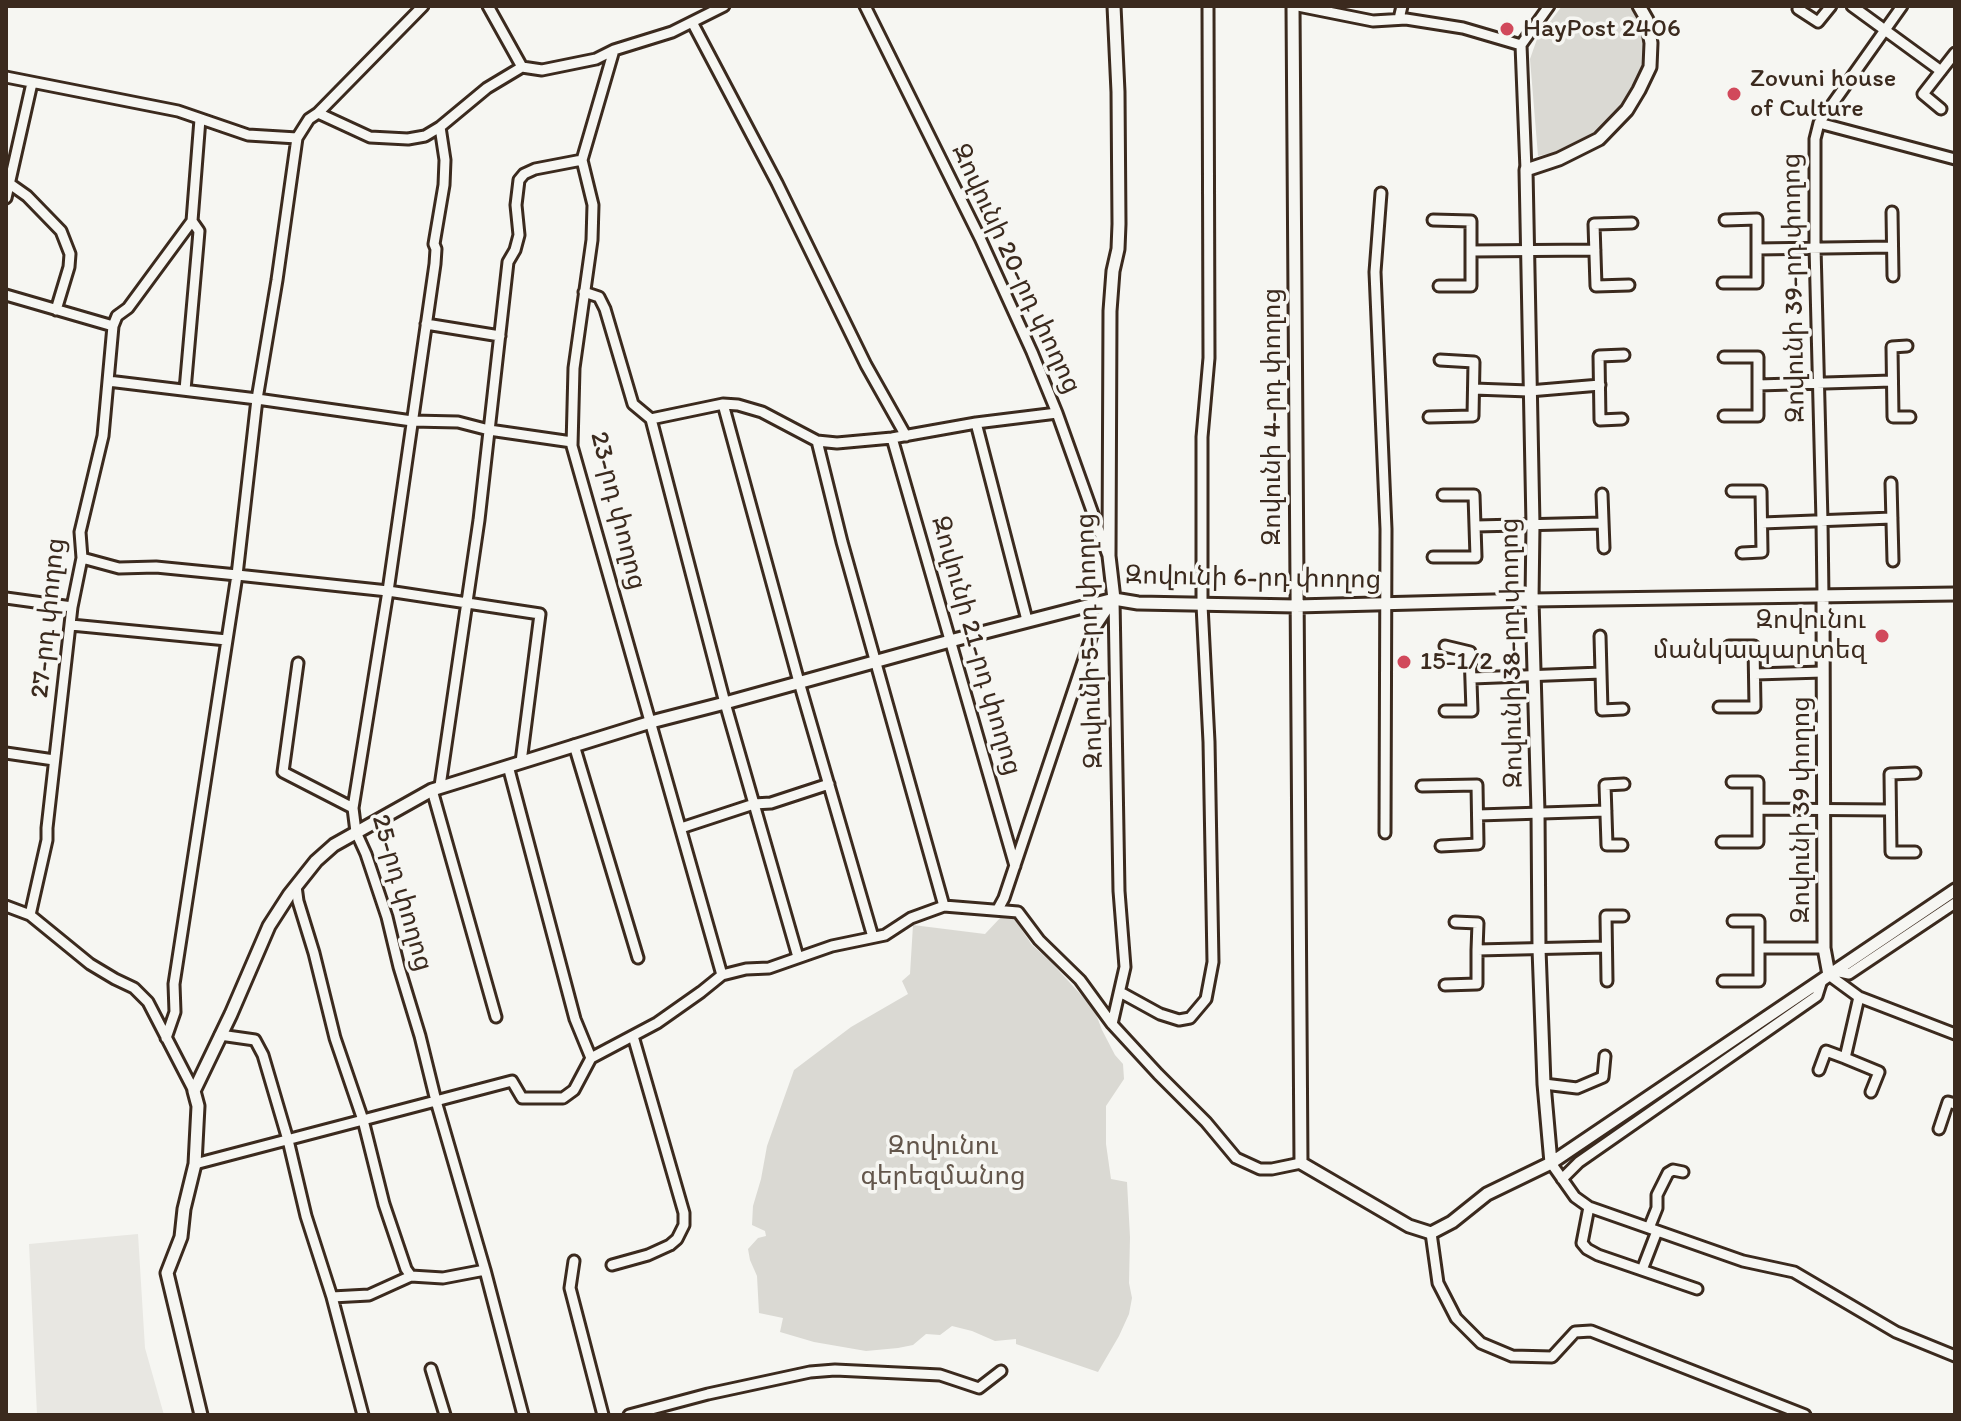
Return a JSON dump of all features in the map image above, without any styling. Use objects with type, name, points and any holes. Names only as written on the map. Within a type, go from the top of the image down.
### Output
[{"type":"street","points":[[166,1038],[175,1012],[174,984],[237,575],[257,399],[297,138],[309,119],[423,6]]},
{"type":"street","points":[[488,6],[522,67]]},
{"type":"street","points":[[318,113],[370,137],[408,139],[425,136],[487,88],[522,67],[542,70],[596,59],[614,50],[672,32],[724,6]]},
{"type":"street","name":"Զովունի 20-րդ փողոց","points":[[865,6],[980,238],[1032,352],[1109,556]]},
{"type":"street","name":"Զովունի 5-րդ փողոց","points":[[1112,1024],[1125,967],[1119,891],[1114,599],[1109,556],[1110,311],[1119,224],[1114,6]]},
{"type":"street","points":[[1120,992],[1160,1014],[1179,1020],[1190,1018],[1206,999],[1213,962],[1209,742],[1202,605],[1202,437],[1209,358],[1208,6]]},
{"type":"street","points":[[1296,6],[1373,21],[1399,19],[1463,28],[1521,45],[1549,6]]},
{"type":"street","name":"Զովունի 4-րդ փողոց","points":[[1296,6],[1296,606],[1301,1163]]},
{"type":"street","points":[[1399,19],[1402,6]]},
{"type":"street","points":[[1526,170],[1559,159],[1599,139],[1627,110],[1650,67],[1651,43],[1647,20],[1639,6]]},
{"type":"street","points":[[1798,9],[1818,22],[1831,6]]},
{"type":"street","points":[[1852,6],[1941,71]]},
{"type":"street","name":"Զովունի 39-րդ փողոց","points":[[1823,597],[1815,139],[1819,123],[1902,6]]},
{"type":"street","points":[[692,22],[791,210],[866,365],[906,436]]},
{"type":"street","name":"Զովունի 38-րդ փողոց","points":[[1521,45],[1528,251],[1539,949],[1544,1084],[1551,1163]]},
{"type":"street","name":"23-րդ փողոց","points":[[614,50],[582,160],[593,205],[592,240],[574,368],[572,442],[722,975]]},
{"type":"street","points":[[1941,109],[1923,94],[1955,53]]},
{"type":"street","points":[[6,77],[178,111],[248,135],[297,138]]},
{"type":"street","points":[[6,198],[32,83]]},
{"type":"street","points":[[6,295],[113,326],[117,316],[128,308],[192,221],[200,119]]},
{"type":"street","points":[[1819,123],[1955,159]]},
{"type":"street","name":"25-րդ փողոց","points":[[440,127],[445,160],[434,244],[435,264],[353,808],[356,832],[387,917],[523,1415]]},
{"type":"street","points":[[496,1017],[436,788],[468,602],[508,262],[519,235],[516,205],[519,180],[535,169],[582,160]]},
{"type":"street","points":[[10,184],[27,196],[61,231],[70,254],[56,310]]},
{"type":"street","points":[[1381,193],[1375,272],[1385,485],[1385,833]]},
{"type":"street","points":[[1892,212],[1893,276]]},
{"type":"street","points":[[1723,283],[1757,283],[1757,219],[1725,220]]},
{"type":"street","points":[[1433,220],[1471,221],[1471,286],[1439,286]]},
{"type":"street","points":[[185,390],[199,231],[192,221]]},
{"type":"street","points":[[1629,285],[1596,286],[1594,224],[1632,223]]},
{"type":"street","points":[[1757,249],[1892,247]]},
{"type":"street","points":[[1471,251],[1595,250]]},
{"type":"street","points":[[584,292],[599,297],[633,404],[651,419],[725,703],[798,957]]},
{"type":"street","points":[[426,324],[500,336]]},
{"type":"street","name":"27-րդ փողոց","points":[[30,915],[47,840],[72,607],[82,558],[80,532],[103,436],[113,326]]},
{"type":"street","points":[[1907,346],[1892,347],[1893,417],[1910,417]]},
{"type":"street","points":[[1622,419],[1600,420],[1599,356],[1624,355]]},
{"type":"street","points":[[1724,357],[1758,357],[1758,416],[1724,416]]},
{"type":"street","points":[[1429,417],[1473,416],[1474,362],[1440,360]]},
{"type":"street","points":[[108,381],[412,421],[458,422],[489,430],[572,442]]},
{"type":"street","points":[[1758,385],[1892,381]]},
{"type":"street","points":[[1474,389],[1529,391],[1600,385]]},
{"type":"street","points":[[651,419],[723,404],[738,405],[762,412],[817,441],[837,443],[892,438],[1057,413]]},
{"type":"street","points":[[723,404],[873,937]]},
{"type":"street","points":[[976,423],[1027,620]]},
{"type":"street","name":"Զովունի 21-րդ փողոց","points":[[892,438],[1015,866]]},
{"type":"street","points":[[817,441],[842,542],[944,906]]},
{"type":"street","points":[[1891,483],[1893,561]]},
{"type":"street","points":[[1732,491],[1761,491],[1762,552],[1742,553]]},
{"type":"street","points":[[1602,494],[1604,548]]},
{"type":"street","points":[[1433,557],[1476,557],[1474,495],[1443,495]]},
{"type":"street","points":[[1762,523],[1892,518]]},
{"type":"street","points":[[1476,526],[1603,523]]},
{"type":"street","points":[[82,558],[119,568],[156,567],[388,591],[540,614],[521,762]]},
{"type":"street","name":"Զովունի 6-րդ փողոց","points":[[194,1091],[269,926],[281,905],[316,861],[334,845],[436,788],[651,722],[1114,599],[1138,603],[1296,606],[1955,594]]},
{"type":"street","name":"Զովունի 39 փողոց","points":[[1823,597],[1824,948],[1829,975]]},
{"type":"street","points":[[6,598],[72,607]]},
{"type":"street","points":[[998,909],[1094,629],[1114,599]]},
{"type":"street","points":[[71,625],[227,640]]},
{"type":"street","points":[[1600,636],[1602,710],[1623,709]]},
{"type":"street","points":[[1445,646],[1470,652],[1472,678],[1472,711],[1445,711]]},
{"type":"street","points":[[1719,707],[1755,707],[1754,646],[1729,646]]},
{"type":"street","points":[[298,663],[283,772],[353,808]]},
{"type":"street","points":[[1755,674],[1823,672]]},
{"type":"street","points":[[1472,678],[1601,673]]},
{"type":"street","points":[[574,745],[638,958]]},
{"type":"street","points":[[6,753],[54,760]]},
{"type":"street","points":[[508,766],[575,1019],[591,1058]]},
{"type":"street","points":[[1915,773],[1890,774],[1891,852],[1915,852]]},
{"type":"street","points":[[1722,842],[1758,842],[1758,782],[1732,782]]},
{"type":"street","points":[[681,828],[829,784]]},
{"type":"street","points":[[1622,845],[1607,845],[1605,785],[1624,784]]},
{"type":"street","points":[[1422,786],[1477,785],[1478,844],[1441,846]]},
{"type":"street","points":[[1758,809],[1890,810]]},
{"type":"street","points":[[1478,815],[1606,811]]},
{"type":"street","points":[[296,886],[335,1038],[363,1120],[384,1204],[411,1276]]},
{"type":"street","points":[[195,1164],[512,1081],[522,1098],[563,1098],[574,1090],[591,1058],[675,1011],[722,975],[769,968],[832,946],[885,935],[911,918],[944,906],[998,909],[1018,912],[1039,940],[1080,980],[1112,1024],[1206,1122],[1236,1158],[1260,1169],[1301,1163],[1409,1226],[1431,1233],[1452,1222],[1487,1194],[1551,1163],[1955,890]]},
{"type":"street","points":[[1829,975],[1849,974],[1955,903]]},
{"type":"street","points":[[6,906],[30,915],[90,964],[134,988],[148,1002],[194,1091],[198,1106],[195,1164],[181,1237],[167,1273],[201,1415]]},
{"type":"street","points":[[1607,981],[1606,916],[1623,916]]},
{"type":"street","points":[[1723,981],[1759,981],[1759,921],[1733,921]]},
{"type":"street","points":[[1445,985],[1477,984],[1478,923],[1455,922]]},
{"type":"street","points":[[1477,950],[1606,947]]},
{"type":"street","points":[[1759,948],[1824,948]]},
{"type":"street","points":[[1829,975],[1859,997],[1955,1034]]},
{"type":"street","points":[[1562,1179],[1579,1162],[1817,996],[1829,975]]},
{"type":"street","points":[[1845,1058],[1859,997]]},
{"type":"street","points":[[220,1035],[255,1040],[263,1055],[363,1415]]},
{"type":"street","points":[[612,1265],[670,1245],[684,1225],[684,1213],[633,1036]]},
{"type":"street","points":[[1819,1070],[1826,1051],[1879,1072],[1871,1092]]},
{"type":"street","points":[[1544,1084],[1577,1088],[1603,1077],[1605,1056]]},
{"type":"street","points":[[1939,1129],[1948,1102],[1955,1104]]},
{"type":"street","points":[[1551,1163],[1575,1197],[1589,1207],[1743,1261],[1794,1272],[1896,1332],[1955,1356]]},
{"type":"street","points":[[1642,1270],[1653,1229],[1657,1195],[1668,1173],[1673,1170],[1683,1172]]},
{"type":"street","points":[[1589,1207],[1582,1235],[1582,1243],[1587,1249],[1697,1289]]},
{"type":"street","points":[[1431,1233],[1438,1283],[1456,1318],[1481,1343],[1512,1356],[1552,1357],[1575,1332],[1591,1331],[1805,1415]]},
{"type":"street","points":[[574,1261],[570,1288],[603,1415]]},
{"type":"street","points":[[332,1297],[369,1295],[411,1276],[443,1278],[485,1270]]},
{"type":"street","points":[[431,1369],[445,1415]]},
{"type":"street","points":[[629,1415],[810,1372],[835,1370],[940,1375],[979,1388],[1001,1371]]},
{"type":"shaded area","points":[[138,1234],[145,1348],[164,1415],[37,1415],[29,1244]]},
{"type":"green space","points":[[1562,6],[1632,6],[1645,36],[1643,69],[1617,115],[1589,140],[1567,150],[1538,156],[1530,59],[1537,39]]},
{"type":"green space","name":"Զովունու գերեզմանոց","points":[[1001,917],[1013,917],[1032,945],[1094,1009],[1115,1055],[1123,1064],[1124,1079],[1106,1106],[1106,1144],[1111,1179],[1127,1182],[1132,1298],[1119,1336],[1098,1372],[1016,1344],[1016,1339],[995,1341],[952,1326],[940,1335],[926,1334],[913,1345],[866,1351],[814,1342],[780,1332],[783,1318],[759,1313],[757,1276],[748,1249],[758,1238],[766,1236],[765,1231],[752,1225],[753,1206],[767,1146],[794,1070],[851,1027],[908,994],[902,981],[910,974],[913,925],[985,934]]},
{"type":"place","name":"HayPost 2406","points":[[1507,29]]},
{"type":"place","name":"Zovuni house of Culture","points":[[1734,94]]},
{"type":"place","name":"Զովունու մանկապարտեզ","points":[[1882,636]]},
{"type":"place","name":"15-1/2","points":[[1404,662]]}]
